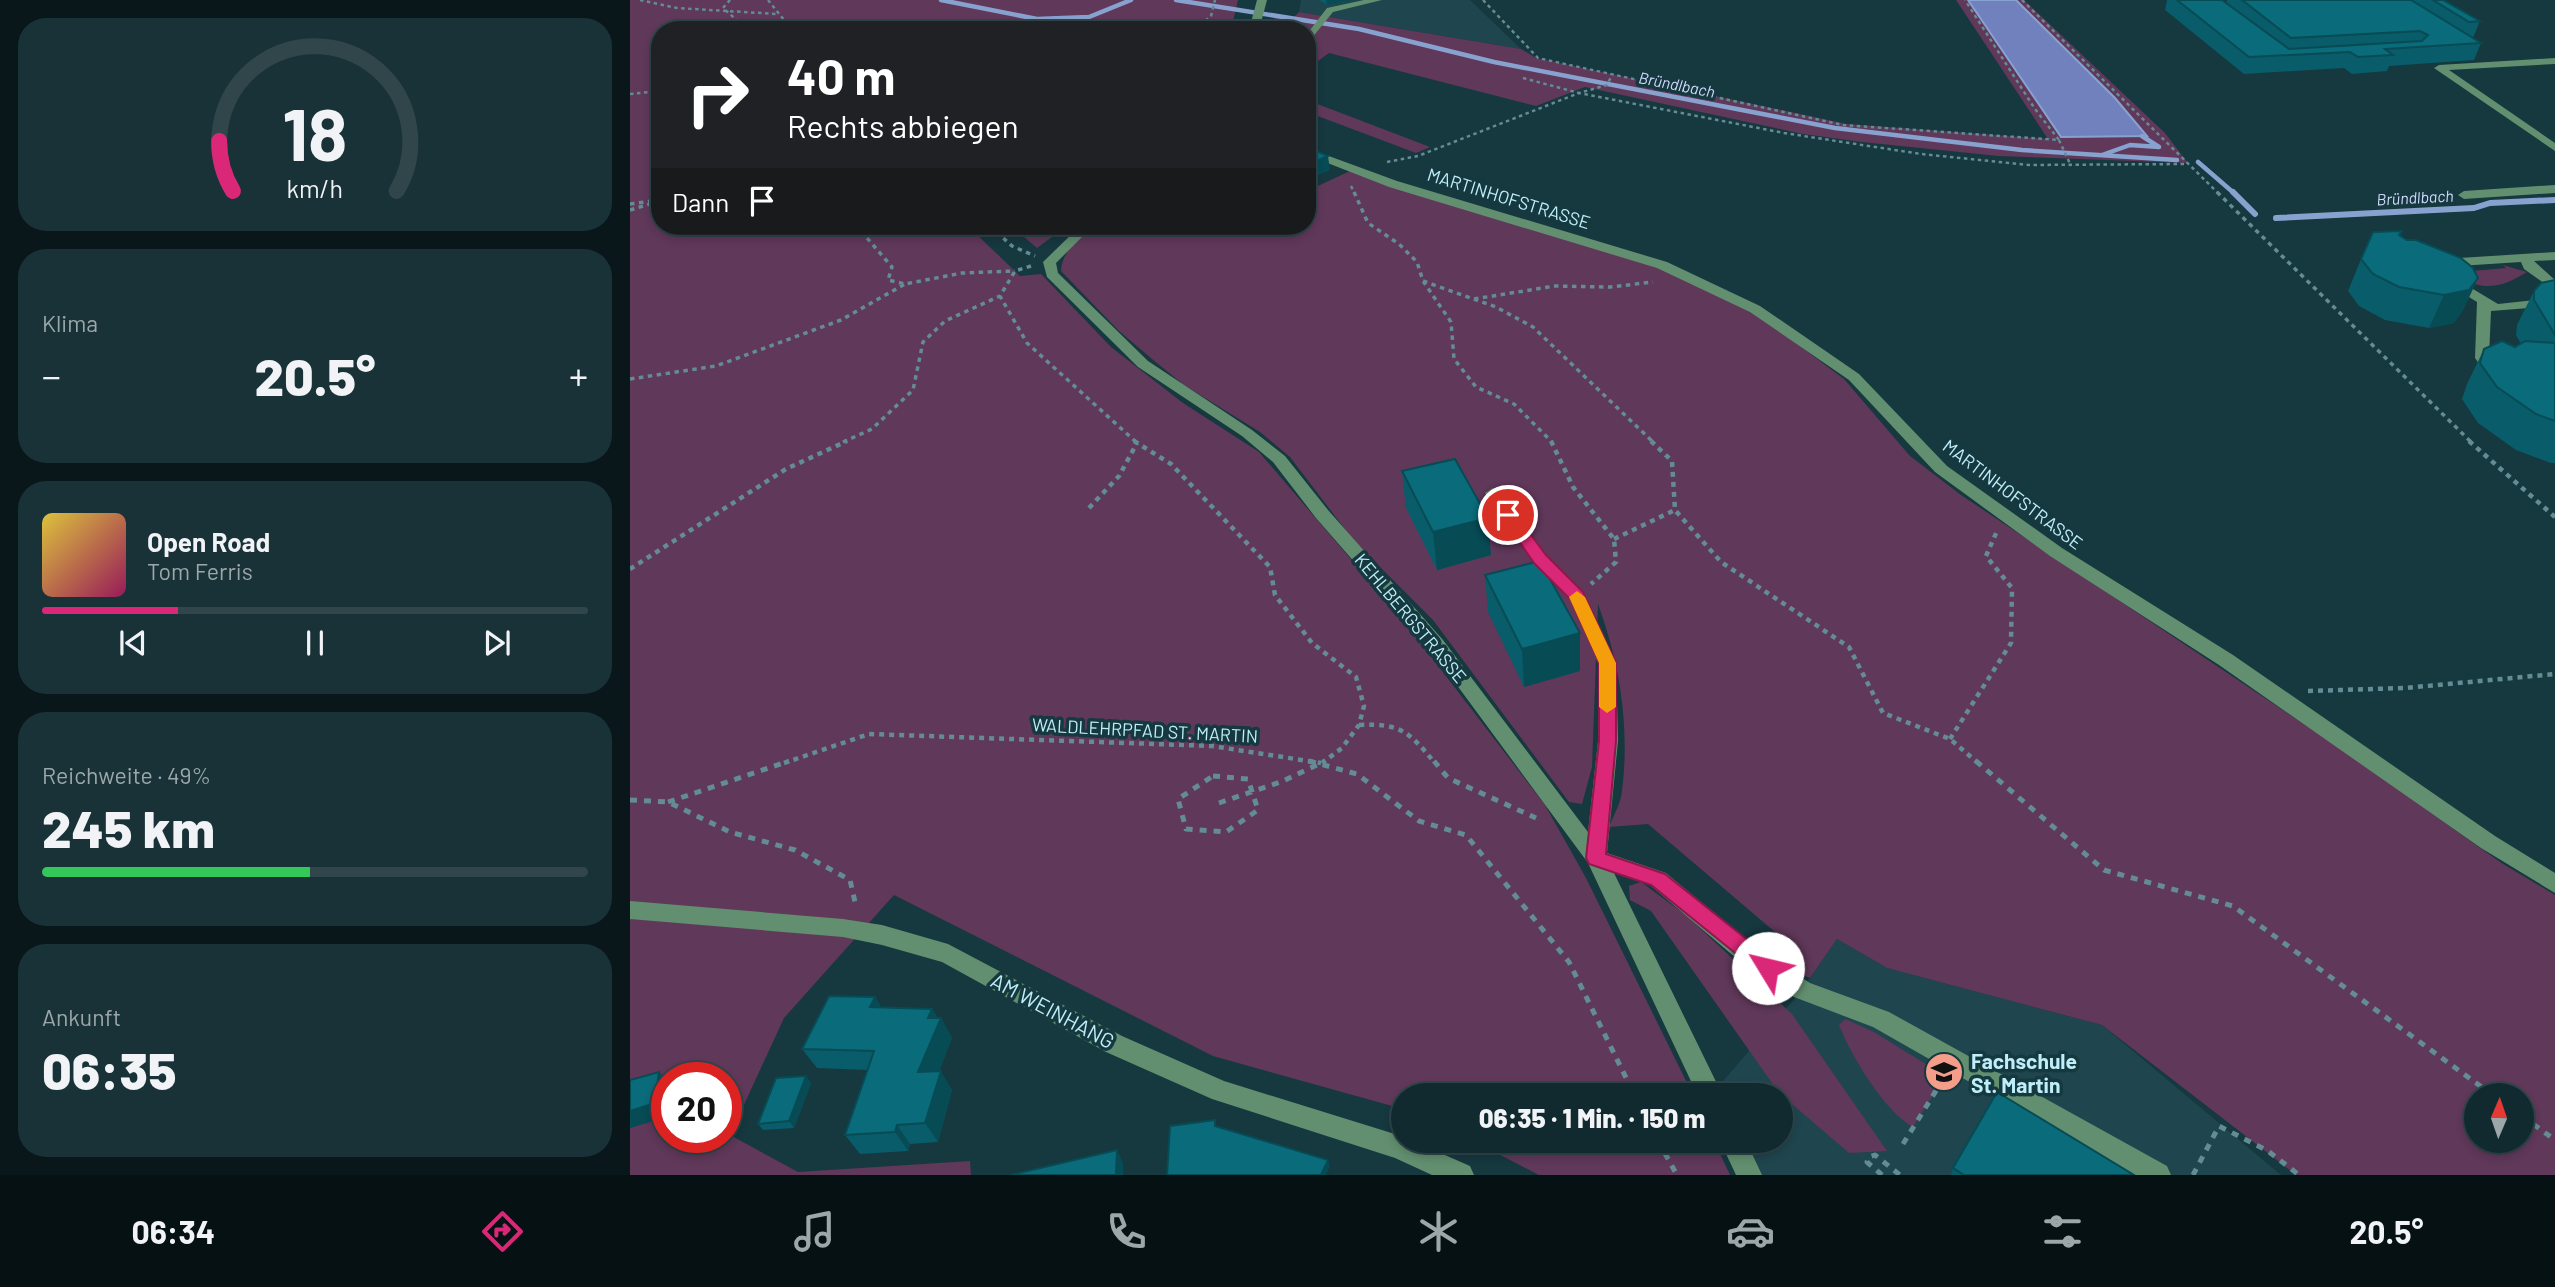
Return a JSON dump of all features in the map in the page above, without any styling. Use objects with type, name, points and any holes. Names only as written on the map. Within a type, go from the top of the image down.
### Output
[{"type":"street","points":[[1316,30],[1330,10],[1377,0]]},
{"type":"street","points":[[2480,57],[2492,64]]},
{"type":"street","points":[[2555,61],[2439,68],[2555,148]]},
{"type":"street","name":"MARTINHOFSTRASSE","points":[[1316,155],[1354,170],[1640,257],[1694,278],[1755,309],[1854,377],[1941,470],[2005,513],[2056,552],[2295,708],[2555,884]]},
{"type":"street","points":[[2464,195],[2555,189]]},
{"type":"street","points":[[1049,262],[1078,235]]},
{"type":"street","points":[[2555,256],[2427,264],[2495,308],[2555,302]]},
{"type":"street","points":[[2526,258],[2529,266],[2555,287]]},
{"type":"street","name":"KEHLBERGSTRASSE","points":[[1049,262],[1052,274],[1143,363],[1247,433],[1279,458],[1322,513],[1437,645],[1590,849],[1705,1083]]},
{"type":"street","points":[[2484,302],[2482,358],[2497,376]]},
{"type":"street","points":[[1493,494],[1540,559],[1577,596],[1607,663],[1608,741],[1590,849],[1658,879],[1751,957],[1802,990],[1881,1019],[2158,1175]]},
{"type":"street","name":"AM WEINHANG","points":[[630,910],[843,928],[882,935],[948,954],[1114,1044],[1221,1091],[1398,1147],[1461,1175]]},
{"type":"street","points":[[1739,1153],[1749,1175]]},
{"type":"path","points":[[640,0],[677,8],[723,8],[777,14]]},
{"type":"path","points":[[723,8],[730,0]]},
{"type":"path","points":[[768,0],[784,21]]},
{"type":"path","points":[[1206,21],[1212,16],[1215,0]]},
{"type":"path","points":[[1483,0],[1538,58],[1843,125],[2059,140]]},
{"type":"path","points":[[1965,0],[2035,109],[2059,140],[2071,166]]},
{"type":"path","points":[[2022,0],[2144,117],[2187,164],[2479,450],[2555,517]]},
{"type":"path","points":[[723,8],[738,21]]},
{"type":"path","points":[[1577,596],[1616,562],[1614,538],[1573,487],[1549,436],[1514,404],[1475,387],[1454,359],[1451,322],[1423,281],[1417,262],[1399,244],[1368,223],[1354,170],[1418,156],[1579,93],[1607,85],[1612,75]]},
{"type":"path","points":[[1523,78],[1579,93],[1833,142],[2029,165],[2187,164]]},
{"type":"path","points":[[630,94],[651,92]]},
{"type":"path","points":[[630,204],[651,202]]},
{"type":"path","points":[[630,210],[651,204]]},
{"type":"path","points":[[865,235],[892,267],[888,280],[905,284]]},
{"type":"path","points":[[1000,235],[1012,246],[1049,262]]},
{"type":"path","points":[[630,379],[716,366],[841,320],[905,284],[962,273],[1015,271],[1049,262]]},
{"type":"path","points":[[630,569],[786,469],[872,429],[913,390],[923,342],[945,321],[1000,296],[1015,271]]},
{"type":"path","points":[[1473,299],[1555,286],[1610,287],[1694,278]]},
{"type":"path","points":[[1423,281],[1473,299],[1533,327],[1672,461],[1675,510],[1721,562],[1849,647],[1883,713],[1950,739],[2104,870],[2233,906],[2476,1083]]},
{"type":"path","points":[[1000,296],[1027,343],[1137,443],[1171,464],[1270,567],[1275,596],[1311,643],[1356,677],[1364,706],[1359,725],[1342,748],[1321,763],[1253,793],[1219,803]]},
{"type":"path","points":[[1089,508],[1119,476],[1137,443]]},
{"type":"path","points":[[1614,538],[1675,510]]},
{"type":"path","points":[[1950,739],[2011,643],[2012,589],[1986,556],[2005,513]]},
{"type":"path","points":[[2295,708],[2299,698],[2308,691],[2405,688],[2555,674]]},
{"type":"path","points":[[1359,725],[1386,724],[1410,733],[1448,778],[1590,849]]},
{"type":"path","name":"WALDLEHRPFAD ST. MARTIN","points":[[630,800],[668,802],[869,734],[1212,746],[1271,752],[1321,763],[1357,774],[1419,821],[1466,835],[1569,962],[1629,1083]]},
{"type":"path","points":[[1213,776],[1248,779],[1253,793],[1258,810],[1226,832],[1185,829],[1178,799],[1213,776]]},
{"type":"path","name":"WALDLEHRPFAD ST. MARTIN","points":[[668,802],[730,832],[795,850],[850,880],[855,902],[843,928]]},
{"type":"path","points":[[1903,1144],[1955,1059]]},
{"type":"path","points":[[2534,1125],[2555,1140]]},
{"type":"path","points":[[2193,1175],[2219,1126],[2268,1151],[2299,1175]]},
{"type":"path","points":[[1665,1153],[1677,1175]]},
{"type":"path","points":[[1882,1175],[1867,1162],[1870,1157],[1875,1155],[1900,1175]]},
{"type":"shaded area","points":[[630,0],[1238,0],[1233,21],[651,21],[651,235],[977,235],[1020,276],[1041,274],[1111,347],[1183,403],[1259,452],[1403,620],[1545,805],[1586,878],[1687,1083],[1391,1083],[1391,1106],[1213,1056],[894,895],[784,1018],[742,1109],[742,1062],[651,1062],[651,1153],[742,1153],[742,1142],[798,1172],[970,1161],[971,1175],[630,1175]]},
{"type":"shaded area","points":[[1301,0],[1470,0],[1521,49],[1299,12]]},
{"type":"shaded area","points":[[1956,0],[1968,0],[1975,9],[2061,137],[2146,136],[2115,98],[2016,0],[2024,0],[2165,133],[2188,163],[1998,156],[1862,142],[1803,134],[1585,87],[1536,106],[1329,53],[1316,62],[1316,21],[1274,21],[1275,18],[1293,18],[1299,12],[1521,49],[1536,58],[1847,124],[2048,139]]},
{"type":"shaded area","points":[[1316,103],[1430,147],[1416,153],[1316,115]]},
{"type":"shaded area","points":[[1350,171],[1670,270],[1749,308],[1844,379],[1910,456],[1961,495],[2332,743],[2503,864],[2555,895],[2555,1175],[2296,1175],[2102,1025],[1887,968],[1837,939],[1810,978],[1790,970],[1782,938],[1648,824],[1609,827],[1622,791],[1624,720],[1612,650],[1598,604],[1592,767],[1582,804],[1569,802],[1433,620],[1354,541],[1290,457],[1260,432],[1184,385],[1119,331],[1061,271],[1069,250],[1085,235],[1316,235],[1316,187]]},
{"type":"shaded area","points":[[1022,235],[1055,235],[1037,248]]},
{"type":"shaded area","points":[[2503,265],[2527,272],[2494,286],[2477,285],[2460,277],[2472,271],[2506,268]]},
{"type":"shaded area","points":[[1641,882],[1687,916],[1792,1014],[1887,1151],[1849,1153],[1793,1105],[1793,1083],[1772,1083],[1651,911],[1630,900],[1629,886]]},
{"type":"shaded area","name":"Fachschule St. Martin","points":[[1837,939],[1887,968],[2102,1025],[2281,1175],[1749,1175],[1739,1153],[1793,1153],[1793,1083],[1721,1083],[1802,990]]},
{"type":"shaded area","points":[[1845,1019],[1874,1032],[1945,1076],[1913,1127],[1891,1109],[1860,1067],[1839,1025]]},
{"type":"shaded area","points":[[1496,1153],[1720,1153],[1730,1175],[1539,1175]]},
{"type":"water","points":[[1968,0],[2016,0],[2115,98],[2147,136],[2061,137]]},
{"type":"building","points":[[2177,0],[2222,0],[2289,49],[2422,41],[2428,35],[2420,31],[2291,38],[2242,0],[2411,0],[2481,43],[2385,49],[2393,55],[2358,57],[2350,52],[2249,57]]},
{"type":"building","points":[[2433,0],[2443,0],[2480,21],[2469,22]]},
{"type":"building","points":[[1316,151],[1328,156],[1316,161]]},
{"type":"building","points":[[2402,231],[2399,235],[2407,240],[2416,240],[2461,258],[2473,268],[2478,278],[2469,290],[2444,295],[2399,287],[2373,274],[2361,259],[2373,232]]},
{"type":"building","points":[[2555,280],[2555,335],[2534,300],[2534,291],[2541,283]]},
{"type":"building","points":[[2502,341],[2515,347],[2525,341],[2555,343],[2555,421],[2536,414],[2497,387],[2480,363],[2484,349]]},
{"type":"building","points":[[1455,459],[1488,518],[1433,532],[1402,471]]},
{"type":"building","points":[[1540,561],[1580,633],[1522,649],[1485,575]]},
{"type":"building","points":[[829,996],[875,997],[870,1007],[932,1009],[928,1018],[941,1018],[918,1072],[941,1071],[925,1123],[897,1125],[895,1132],[845,1135],[874,1051],[802,1049]]},
{"type":"building","points":[[651,1074],[651,1104],[630,1111],[630,1080]]},
{"type":"building","points":[[806,1076],[789,1121],[758,1124],[776,1078]]},
{"type":"building","points":[[1997,1092],[2134,1175],[1964,1175],[1953,1168]]},
{"type":"building","points":[[1215,1120],[1215,1126],[1328,1160],[1321,1175],[1167,1175],[1170,1126]]},
{"type":"building","points":[[1117,1150],[1116,1175],[1011,1175]]},
{"type":"waterway","name":"Bründlbach","points":[[941,0],[1037,19],[1089,17],[1131,0]]},
{"type":"waterway","name":"Bründlbach","points":[[1176,0],[1309,21]]},
{"type":"waterway","name":"Bründlbach","points":[[1316,22],[1359,29],[1494,62],[1835,128],[2022,150],[2177,160]]},
{"type":"waterway","points":[[2102,155],[2130,145],[2159,147],[2142,136]]},
{"type":"waterway","name":"Bründlbach","points":[[2198,162],[2235,194]]},
{"type":"waterway","name":"Bründlbach","points":[[2235,194],[2255,214]]},
{"type":"waterway","name":"Bründlbach","points":[[2276,218],[2474,208],[2490,203],[2555,200]]},
{"type":"slow traffic","points":[[1577,597],[1607,663],[1607,707]]},
{"type":"place","name":"Fachschule St. Martin","points":[[1944,1072]]},
{"type":"route","points":[[1508,515],[1540,559],[1577,596],[1607,663],[1608,741],[1596,858],[1658,879],[1751,957],[1768,968]]}]
